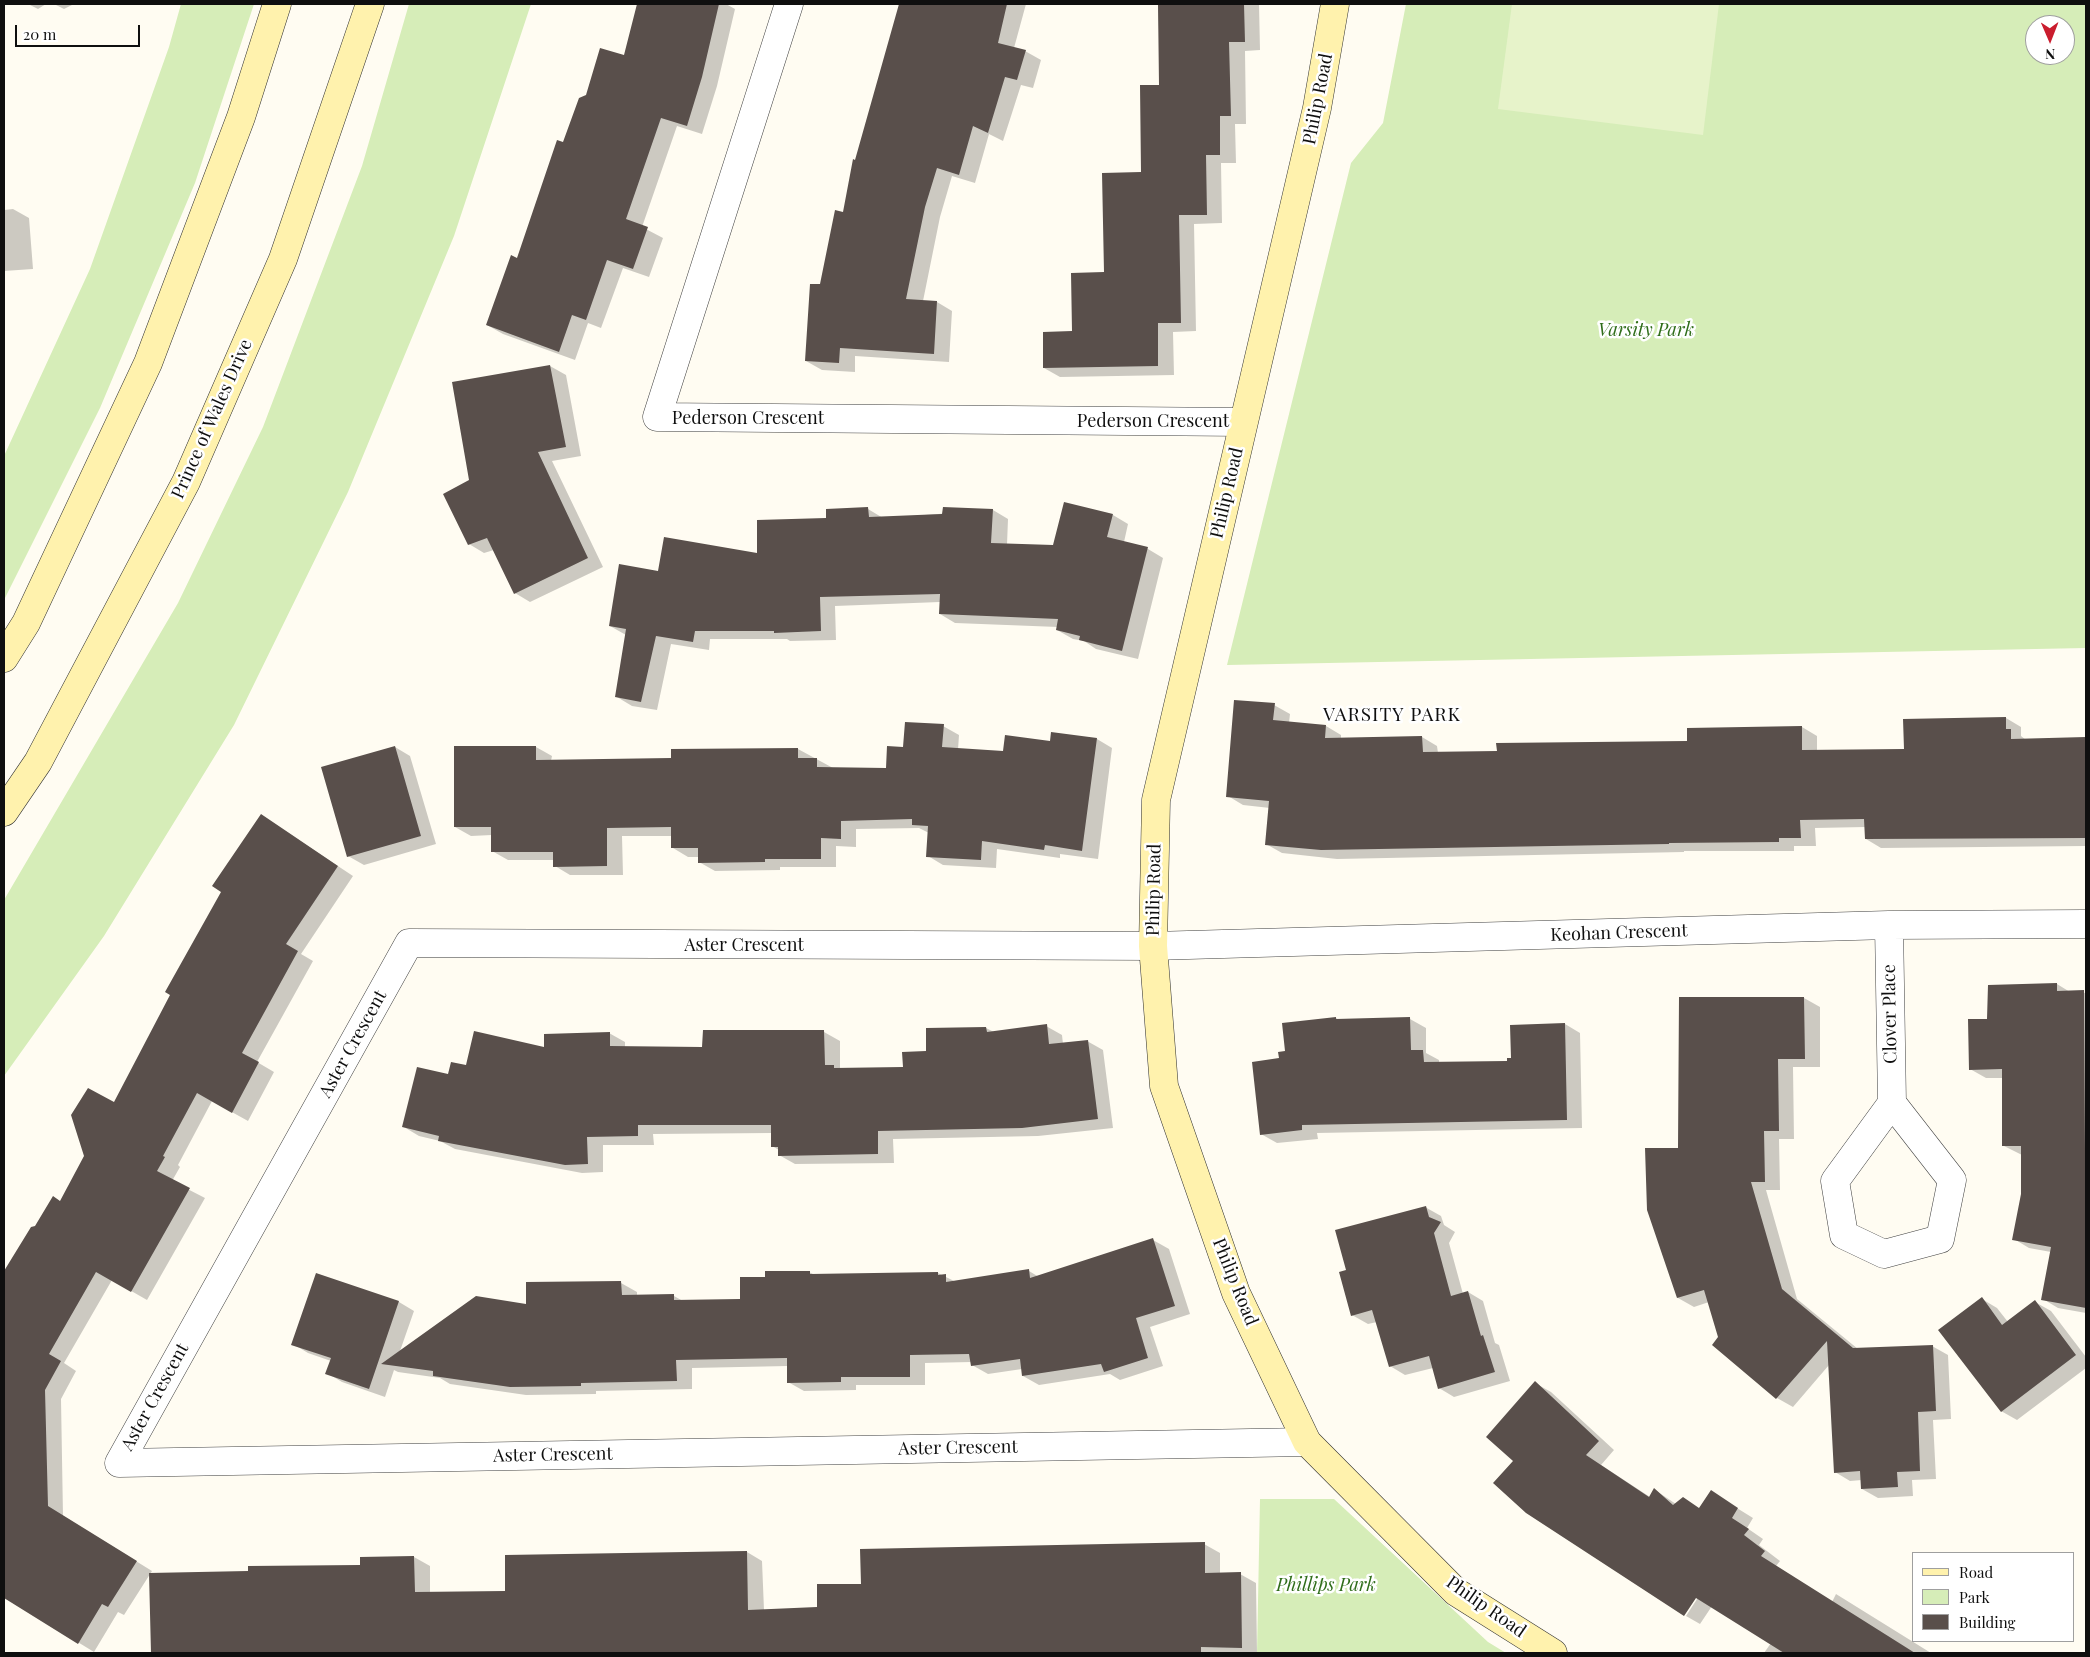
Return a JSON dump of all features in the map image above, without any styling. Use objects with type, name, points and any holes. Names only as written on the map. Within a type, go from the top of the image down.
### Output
[{"type":"street","points":[[4,658],[26,623],[148,363],[241,117],[277,4]]},
{"type":"street","name":"Prince of Wales Drive","points":[[4,812],[38,762],[186,482],[283,259],[370,4]]},
{"type":"street","name":"Pederson Crescent","points":[[790,4],[657,417],[1243,422]]},
{"type":"street","name":"Philip Road","points":[[1335,4],[1317,108],[1156,800],[1153,946],[1164,1086],[1236,1293],[1307,1442],[1456,1592],[1553,1653]]},
{"type":"street","name":"Keohan Crescent","points":[[1153,946],[1889,925],[2086,924]]},
{"type":"street","name":"Clover Place","points":[[1889,925],[1892,1103]]},
{"type":"street","name":"Aster Crescent","points":[[1153,946],[409,943],[118,1463],[1307,1442]]},
{"type":"street","points":[[1892,1103],[1952,1180],[1940,1239],[1884,1254],[1844,1235],[1835,1181],[1892,1103]]},
{"type":"green space","points":[[181,4],[254,4],[195,183],[100,408],[4,600],[4,456],[90,269],[169,47]]},
{"type":"green space","points":[[409,4],[531,4],[454,236],[348,492],[234,725],[104,936],[4,1076],[4,900],[178,603],[263,427],[362,166]]},
{"type":"green space","name":"Varsity Park","points":[[1406,4],[2086,4],[2086,648],[1227,665],[1351,163],[1383,123]]},
{"type":"green space","points":[[1512,4],[1719,4],[1703,135],[1498,109]]},
{"type":"green space","name":"Phillips Park","points":[[1260,1499],[1334,1499],[1488,1642],[1506,1653],[1257,1653]]},
{"type":"building","points":[[637,4],[719,4],[702,77],[687,126],[661,118],[626,219],[648,227],[633,269],[607,260],[586,320],[572,315],[559,352],[486,325],[511,255],[517,258],[557,140],[563,142],[579,98],[586,95],[600,48],[624,55]]},
{"type":"building","points":[[899,4],[1007,4],[998,43],[1026,50],[1017,80],[1005,77],[988,133],[973,126],[959,175],[937,168],[925,207],[906,299],[937,301],[934,354],[840,348],[839,363],[805,361],[810,284],[820,284],[835,210],[843,212],[853,159],[855,160]]},
{"type":"building","points":[[1158,4],[1244,4],[1245,42],[1229,42],[1231,116],[1220,116],[1220,155],[1206,155],[1207,215],[1179,215],[1181,323],[1158,323],[1158,366],[1043,368],[1043,332],[1072,331],[1071,273],[1104,272],[1102,173],[1141,172],[1140,85],[1159,85]]},
{"type":"building","points":[[550,365],[566,447],[538,452],[588,558],[514,594],[487,538],[468,545],[443,494],[469,480],[452,382]]},
{"type":"building","points":[[1064,502],[1113,514],[1107,537],[1148,547],[1122,651],[1079,640],[1080,636],[1056,630],[1058,619],[939,614],[940,594],[820,597],[821,631],[774,633],[774,631],[695,631],[693,642],[656,636],[641,702],[615,697],[626,629],[609,626],[619,564],[658,571],[664,537],[757,553],[757,520],[826,518],[826,509],[868,507],[869,517],[942,514],[943,507],[993,509],[991,543],[1053,545]]},
{"type":"building","points":[[1234,700],[1275,703],[1273,720],[1326,725],[1325,738],[1422,736],[1423,752],[1497,751],[1496,743],[1687,741],[1687,728],[1802,726],[1802,750],[1904,749],[1903,719],[2006,717],[2006,729],[2011,729],[2011,739],[2086,737],[2086,838],[1865,839],[1864,819],[1800,820],[1801,838],[1779,838],[1779,842],[1321,850],[1265,845],[1269,801],[1226,797]]},
{"type":"building","points":[[905,722],[944,724],[942,747],[1003,751],[1005,735],[1050,741],[1051,732],[1097,738],[1082,851],[1045,845],[1044,850],[982,841],[981,860],[926,857],[928,826],[912,825],[912,819],[841,821],[841,839],[821,838],[821,859],[765,859],[765,862],[698,863],[698,848],[671,848],[671,827],[607,828],[607,866],[553,867],[553,852],[491,852],[491,827],[454,827],[454,746],[536,746],[536,760],[671,758],[671,749],[798,748],[798,758],[817,758],[817,767],[886,768],[887,746],[903,747]]},
{"type":"building","points":[[395,746],[421,836],[347,857],[321,767]]},
{"type":"building","points":[[261,814],[338,866],[286,944],[298,951],[242,1053],[259,1062],[232,1113],[197,1093],[163,1156],[165,1157],[157,1171],[190,1188],[131,1292],[96,1272],[49,1354],[61,1361],[45,1390],[48,1506],[137,1561],[108,1607],[102,1604],[78,1644],[4,1598],[4,1271],[53,1196],[60,1201],[84,1156],[71,1115],[88,1088],[114,1102],[170,995],[165,992],[221,892],[212,886]]},
{"type":"building","points":[[2057,983],[2057,991],[2084,990],[2086,1308],[2041,1300],[2051,1247],[2012,1240],[2021,1194],[2021,1146],[2002,1146],[2002,1069],[1969,1070],[1968,1019],[1987,1019],[1988,985]]},
{"type":"building","points":[[1679,997],[1804,997],[1805,1059],[1778,1059],[1779,1131],[1764,1131],[1765,1182],[1751,1182],[1782,1289],[1853,1348],[1933,1345],[1936,1411],[1918,1412],[1920,1471],[1897,1472],[1898,1487],[1861,1489],[1860,1471],[1834,1473],[1827,1341],[1776,1399],[1712,1345],[1718,1337],[1704,1290],[1677,1298],[1647,1210],[1645,1148],[1678,1148]]},
{"type":"building","points":[[1336,1017],[1336,1019],[1410,1017],[1411,1050],[1423,1050],[1424,1062],[1507,1061],[1507,1058],[1511,1058],[1510,1025],[1565,1023],[1567,1120],[1302,1125],[1302,1130],[1260,1135],[1252,1062],[1279,1058],[1278,1052],[1285,1051],[1282,1023]]},
{"type":"building","points":[[1047,1024],[1049,1044],[1088,1040],[1098,1119],[1022,1128],[878,1131],[878,1154],[778,1156],[778,1147],[771,1147],[771,1125],[638,1125],[638,1136],[587,1137],[588,1164],[565,1165],[438,1141],[439,1136],[402,1127],[417,1067],[448,1074],[451,1062],[466,1065],[474,1031],[544,1047],[544,1034],[610,1032],[610,1046],[702,1047],[703,1030],[824,1030],[825,1065],[834,1065],[834,1068],[903,1067],[902,1052],[926,1051],[926,1028],[986,1027],[987,1032]]},
{"type":"building","points":[[1426,1206],[1429,1217],[1441,1222],[1434,1233],[1451,1296],[1468,1291],[1481,1336],[1483,1335],[1495,1372],[1438,1389],[1429,1356],[1389,1367],[1372,1310],[1351,1316],[1339,1272],[1346,1270],[1335,1230]]},
{"type":"building","points":[[1153,1238],[1175,1306],[1136,1318],[1148,1358],[1104,1372],[1101,1364],[1022,1376],[1020,1359],[971,1366],[969,1354],[910,1355],[910,1377],[841,1377],[841,1382],[787,1383],[787,1358],[676,1360],[677,1381],[581,1383],[581,1386],[510,1387],[433,1376],[433,1371],[381,1364],[476,1296],[526,1304],[526,1282],[621,1281],[622,1295],[674,1294],[674,1300],[740,1299],[740,1277],[765,1277],[765,1271],[810,1271],[810,1274],[938,1272],[938,1275],[946,1274],[946,1282],[1029,1269],[1030,1278]]},
{"type":"building","points":[[316,1273],[399,1301],[369,1389],[325,1374],[331,1358],[291,1345]]},
{"type":"building","points":[[1982,1297],[2002,1325],[2035,1300],[2076,1355],[2001,1412],[1938,1330]]},
{"type":"building","points":[[1535,1381],[1599,1441],[1586,1455],[1649,1497],[1654,1488],[1673,1505],[1683,1497],[1699,1508],[1711,1490],[1738,1508],[1732,1518],[1749,1529],[1744,1535],[1765,1551],[1761,1556],[1915,1653],[1784,1653],[1696,1598],[1684,1616],[1526,1513],[1493,1483],[1513,1461],[1486,1437]]},
{"type":"building","points":[[1205,1542],[1205,1573],[1241,1572],[1242,1648],[1201,1647],[1201,1653],[151,1653],[149,1573],[248,1571],[248,1566],[360,1565],[360,1557],[414,1556],[415,1592],[505,1591],[505,1555],[747,1551],[748,1610],[817,1607],[817,1584],[861,1584],[860,1549]]},
{"type":"district","name":"VARSITY PARK","points":[[1392,715]]}]
